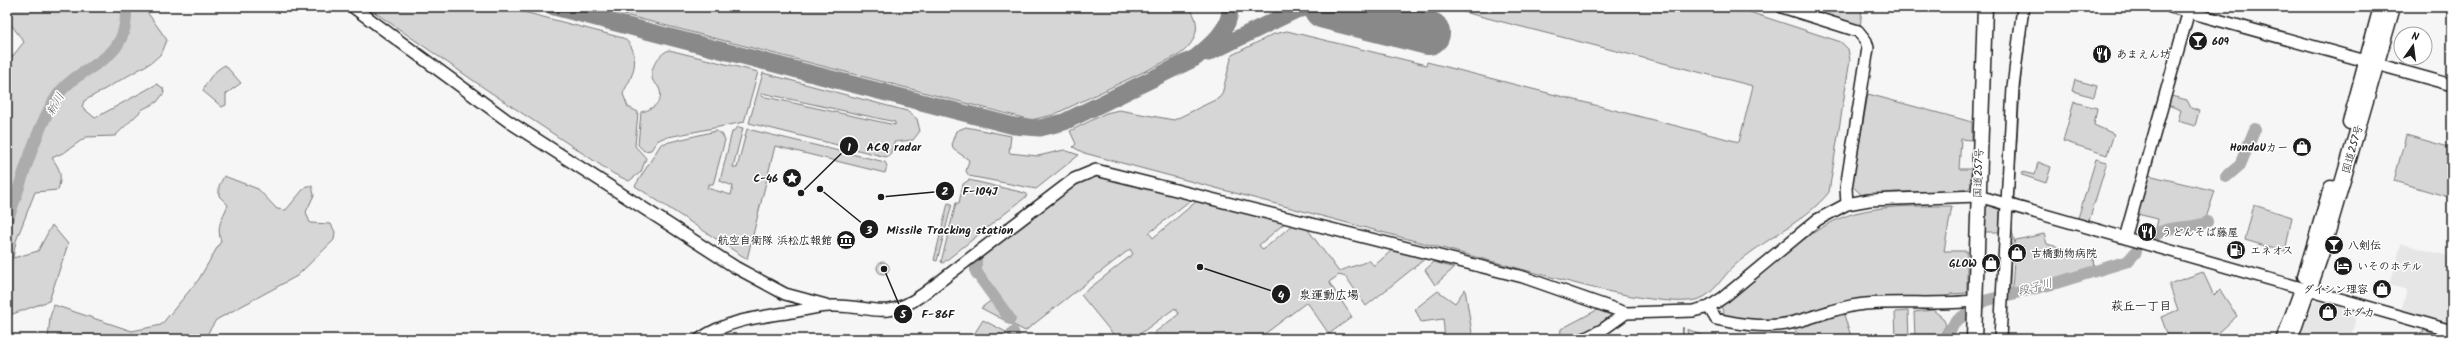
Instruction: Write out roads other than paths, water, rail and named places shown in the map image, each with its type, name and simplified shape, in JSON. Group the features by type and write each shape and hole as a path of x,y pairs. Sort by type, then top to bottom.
{"highway":[{"name":"国道257号","path":"1974,339 1985,7"},
{"name":"国道257号","path":"2305,289 2324,249 2371,63 2381,7"},
{"name":"国道257号","path":"2371,63 2393,7"}],"street":[{"path":"353,7 508,121 754,279 785,294 832,306 880,312 896,309 910,303 1074,179 1080,175 1096,170 1523,277 1626,313 1673,313 1709,307 1724,297 1817,220 1848,204 1869,200 1978,196 2452,331"},
{"path":"1782,7 1858,31 1866,41 1868,48 1846,188 1848,204"},
{"path":"2000,339 2013,87 2023,7"},
{"path":"2171,7 2189,9 2371,63 2452,85"},
{"path":"2125,238 2189,9"},
{"path":"2282,339 2305,289"},
{"path":"2292,339 2305,289"},
{"path":"1709,307 1716,319 1762,326 1786,324 1845,307 1865,304 1938,304 1974,306"},
{"path":"700,339 712,330 735,322 832,306"},
{"path":"1584,339 1602,330 1626,313"}],"waterway":[{"name":"新川","path":"7,221 35,140 49,110 57,96 67,85 112,52 120,41 125,26 126,7"},
{"path":"2013,199 2020,81 2026,30"},
{"name":"段子川","path":"2226,177 2240,165 2255,129"},
{"path":"2009,295 2012,217"},
{"name":"段子川","path":"2154,236 2160,232 2173,228 2194,226 2207,222"},
{"name":"段子川","path":"1945,339 1955,322 1984,301 2056,283 2128,261 2136,252"},
{"path":"976,257 976,272 1010,319"},
{"path":"1682,339 1683,328"},
{"path":"1013,332 1015,339"}],"place":[{"name":"609","path":"2198,41"},
{"name":"あまえん坊","path":"2102,54"},
{"name":"HondaUカー","path":"2302,147"},
{"name":"C-46","path":"792,178"},
{"name":"Missile Tracking station","path":"820,189"},
{"name":"ACQ radar","path":"801,193"},
{"name":"F-104J","path":"881,197"},
{"name":"うどんそば藤屋","path":"2147,232"},
{"name":"航空自衛隊 浜松広報館","path":"846,240"},
{"name":"八剣伝","path":"2334,245"},
{"name":"エネオス","path":"2236,250"},
{"name":"古橋動物病院","path":"2017,253"},
{"name":"GLOW","path":"1991,263"},
{"name":"いそのホテル","path":"2343,266"},
{"name":"泉運動広場","path":"1200,267"},
{"name":"F-86F","path":"884,269"},
{"name":"ダイシン理容","path":"2382,289"},
{"name":"ホダカ","path":"2328,312"}],"district":[{"name":"萩丘一丁目","path":"2141,306"}]}
